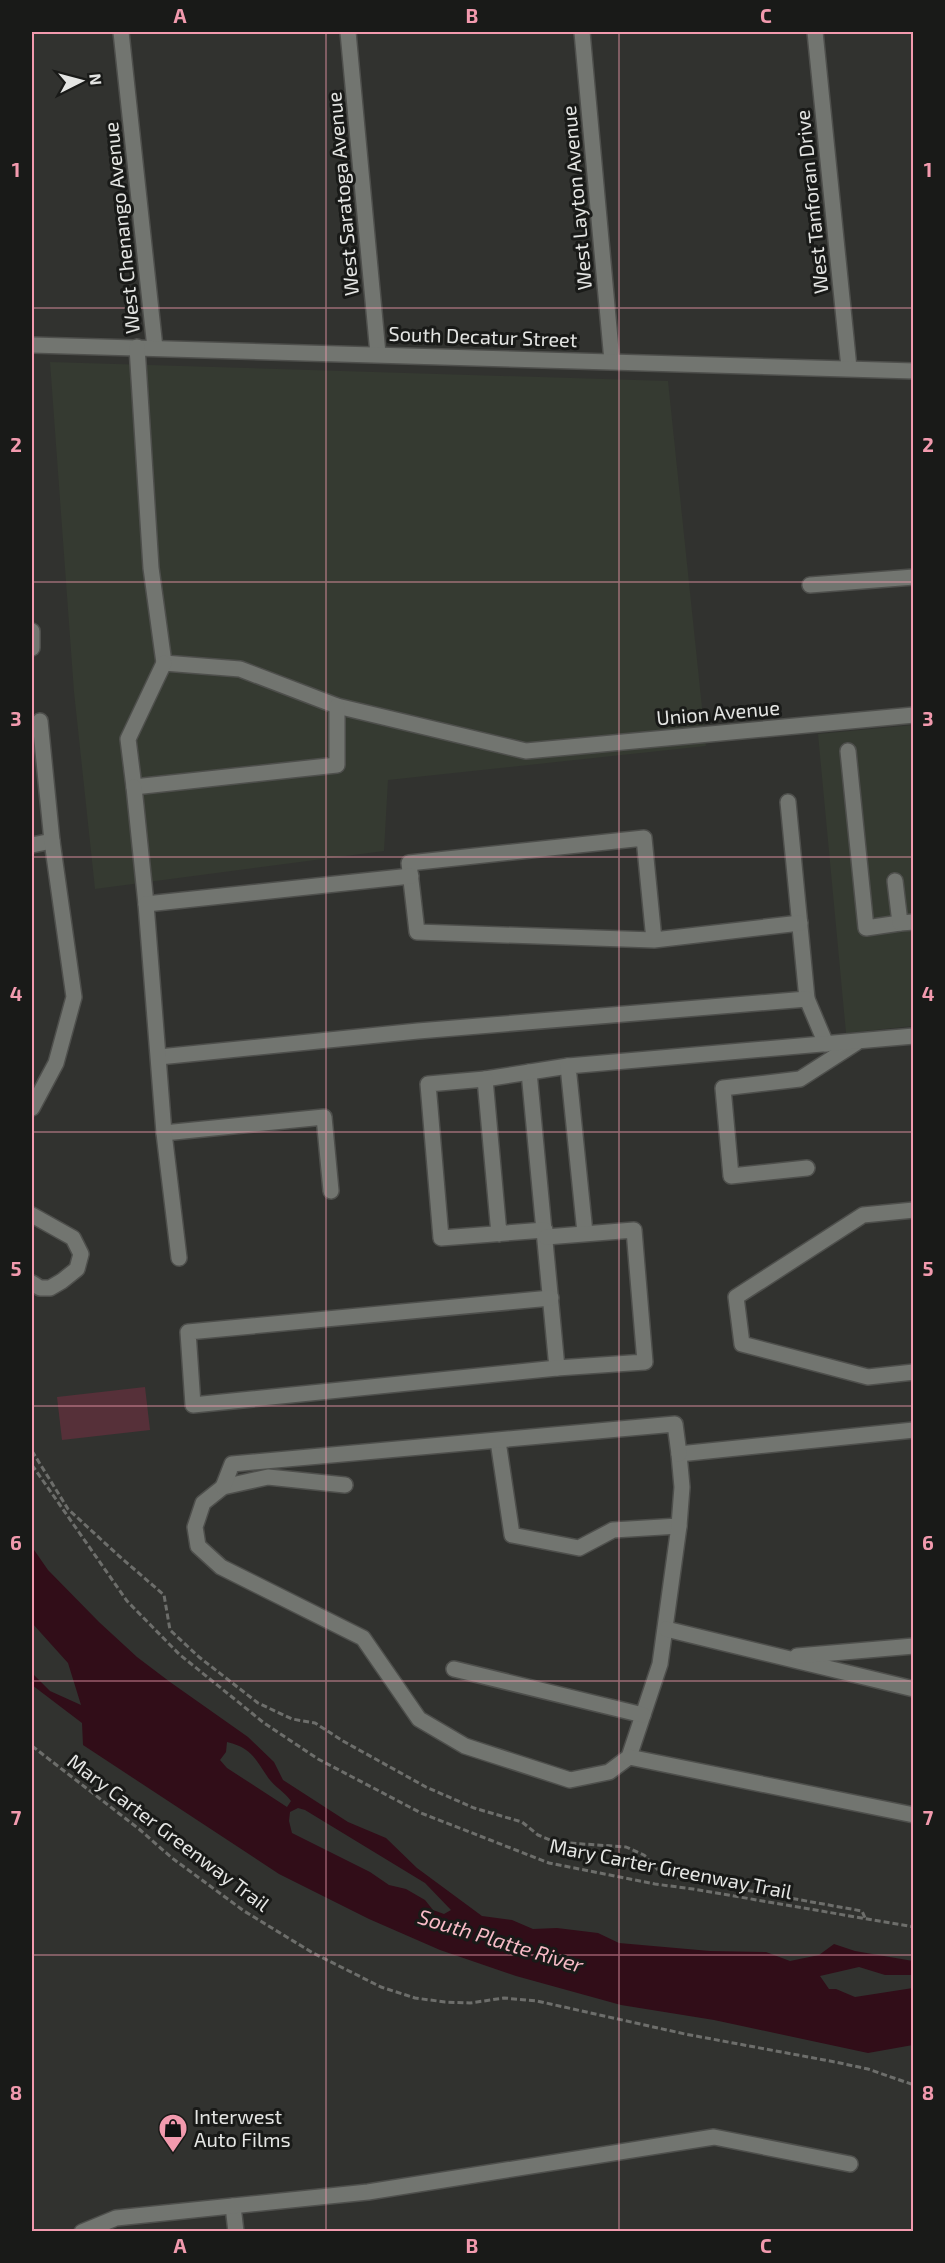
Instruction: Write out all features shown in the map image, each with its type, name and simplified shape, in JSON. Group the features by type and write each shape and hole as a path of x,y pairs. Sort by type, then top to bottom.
{"street":[{"name":"West Chenango Avenue","path":"121,32 155,348"},
{"name":"West Saratoga Avenue","path":"348,32 378,354"},
{"name":"West Layton Avenue","path":"582,32 612,361"},
{"name":"West Tanforan Drive","path":"815,32 849,368"},
{"name":"South Decatur Street","path":"32,345 914,371"},
{"path":"136,347 150,568 164,663 128,739 146,904 164,1133 179,1258"},
{"path":"810,585 914,576"},
{"path":"32,631 32,648"},
{"name":"Union Avenue","path":"164,663 240,669 337,706 526,751 914,715"},
{"path":"134,787 337,765 337,706"},
{"path":"32,1108 56,1063 74,997 52,841 40,721"},
{"path":"848,751 866,928 907,922 895,881"},
{"path":"788,802 807,999 826,1044"},
{"path":"654,940 644,838 410,863 417,932 654,940 800,923"},
{"path":"32,845 52,841"},
{"path":"146,904 411,876"},
{"path":"159,1057 452,1028 807,999"},
{"path":"551,1298 188,1332 193,1405 557,1368 645,1362 634,1230 441,1238 428,1084 485,1079 568,1066 914,1036"},
{"path":"807,1168 731,1176 723,1088 800,1078 858,1041"},
{"path":"568,1066 585,1233"},
{"path":"529,1072 557,1368"},
{"path":"485,1079 499,1234"},
{"path":"164,1133 324,1117 331,1191"},
{"path":"914,1210 862,1215 736,1297 742,1344 867,1377 914,1372"},
{"path":"32,1215 73,1238 81,1254 77,1269 62,1281 50,1288 40,1288 32,1283"},
{"path":"223,1487 232,1464 675,1424 682,1486 666,1629 660,1664 628,1756 609,1772 570,1780 465,1746 419,1719 363,1638 221,1567 198,1546 195,1527 203,1503 223,1487 268,1477 345,1485"},
{"path":"679,1454 914,1430"},
{"path":"498,1441 512,1535 579,1548 613,1530 679,1526"},
{"path":"666,1629 914,1689"},
{"path":"782,1657 914,1646"},
{"path":"454,1669 643,1715"},
{"path":"628,1756 914,1815"},
{"path":"82,2232 116,2218 368,2192 714,2137 850,2164"},
{"path":"233,2206 236,2232"}],"path":[{"path":"32,1452 68,1509 164,1595 170,1630 199,1657 258,1703 292,1719 315,1723 426,1787 474,1808 522,1822 538,1834 555,1842 626,1847 644,1855 660,1872 673,1877 862,1911 866,1920"},
{"name":"Mary Carter Greenway Trail","path":"32,1465 128,1601 179,1654 264,1723 318,1759 421,1813 549,1863 655,1884 914,1927"},
{"name":"Mary Carter Greenway Trail","path":"32,1746 139,1829 172,1858 244,1911 313,1953 381,1987 414,1998 445,2002 470,2003 504,1998 537,2001 685,2034 868,2069 914,2085"}],"shaded area":[{"path":"50,362 668,381 706,746 388,780 384,851 95,889 74,692"},
{"path":"913,725 913,1026 846,1033 818,734"},
{"path":"145,1387 150,1430 62,1440 57,1397"}],"water":[{"name":"South Platte River","path":"32,1547 48,1570 99,1622 137,1657 248,1737 274,1762 283,1780 348,1822 386,1838 417,1868 482,1916 512,1920 533,1929 557,1928 598,1933 619,1943 710,1951 766,1952 790,1961 819,1955 834,1944 855,1951 913,1961 913,1975 885,1975 859,1967 820,1976 829,1989 836,1989 855,1997 913,1988 913,2045 868,2053 714,2020 621,2005 516,1976 440,1950 369,1919 279,1874 83,1745 82,1723 32,1685 32,1673 50,1691 81,1705 68,1663 32,1623","holes":["227,1742 242,1747 251,1754 269,1780 291,1801 287,1807 227,1768 220,1760 226,1752","298,1808 305,1810 425,1883 451,1910 444,1914 433,1910 425,1900 406,1889 389,1885 370,1872 292,1833 289,1821 290,1812"]}],"place":[{"name":"Interwest Auto Films","path":"173,2154"}]}
